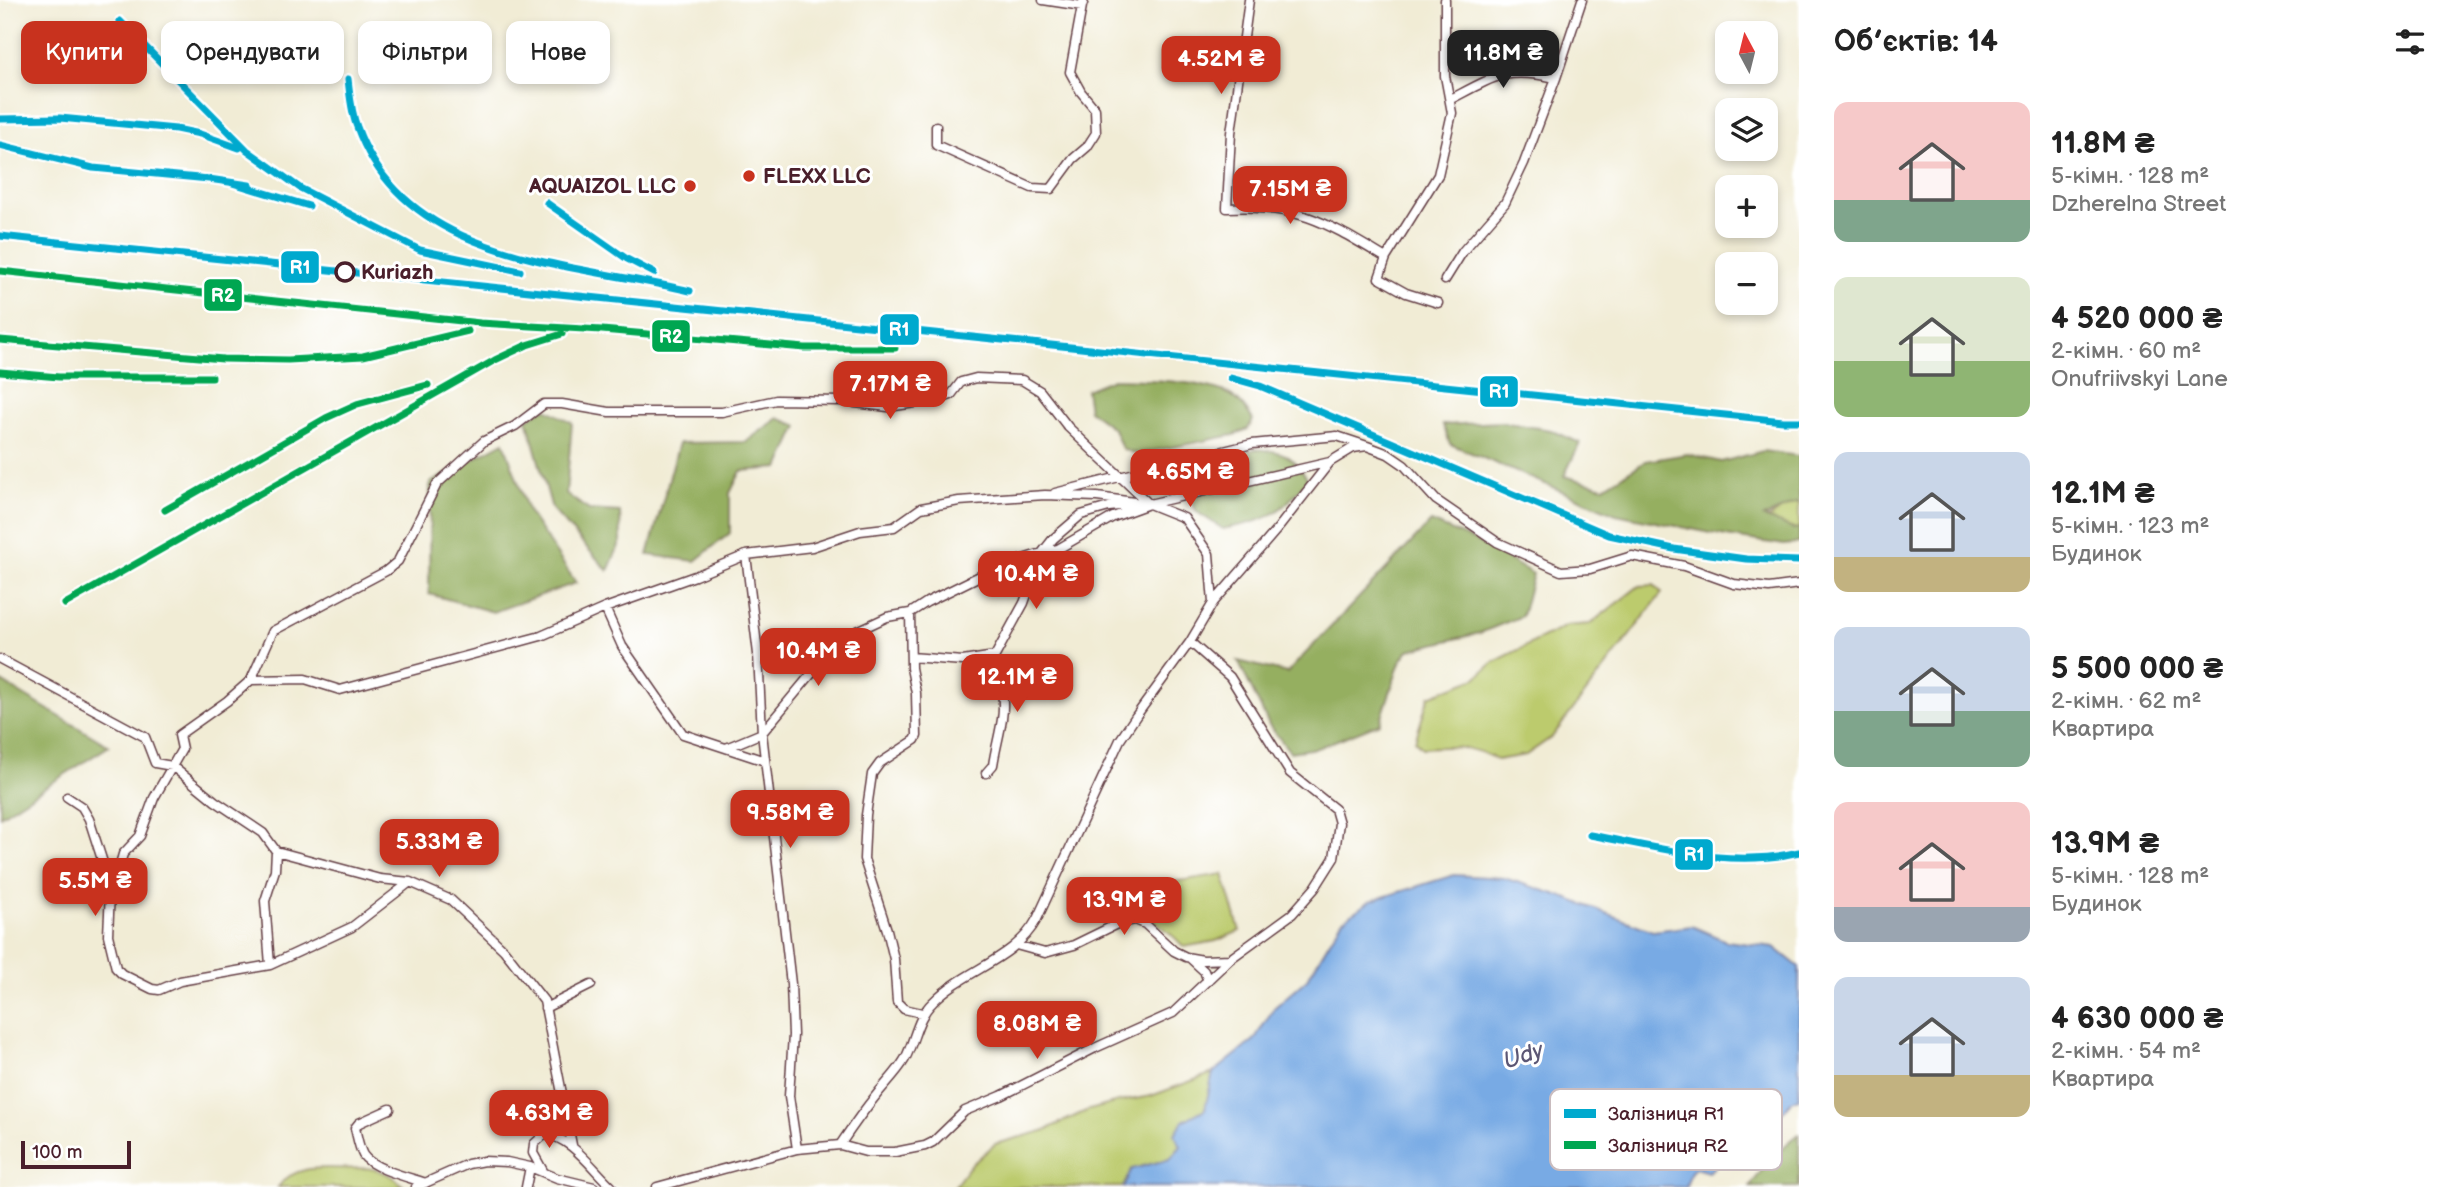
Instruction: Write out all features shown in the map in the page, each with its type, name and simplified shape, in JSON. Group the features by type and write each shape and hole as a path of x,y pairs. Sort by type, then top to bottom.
{"street":[{"path":"936,125 936,145 1032,188 1051,189 1073,159 1087,147 1096,133 1094,109 1070,72 1083,3 1043,0"},
{"path":"1249,0 1231,133 1227,208 1279,208 1299,213 1341,231 1386,258"},
{"path":"1438,303 1406,293 1379,278 1386,258 1438,175 1452,113 1445,76 1445,0"},
{"path":"1445,281 1463,251 1506,202 1524,163 1556,78 1582,0"},
{"path":"1451,99 1495,77 1512,73 1529,72 1556,78"},
{"path":"110,899 123,854 140,836 154,798 182,749 179,735 227,701 251,680 273,631 386,571 398,561 437,484 484,442 515,426 544,404 562,404 609,412 722,412 776,400 841,401 883,395 937,400 951,395 961,382 976,378 1022,380 1040,391 1069,427 1149,504"},
{"path":"1045,495 1252,444 1337,436 1388,454 1404,464 1436,500 1497,542 1561,571 1590,569 1632,556 1684,566 1734,584 1769,588 1799,584"},
{"path":"726,748 762,733 832,649 853,633 887,617 910,613 998,567 1058,549 1113,517 1149,504 1330,462 1353,448 1367,446"},
{"path":"839,1145 861,1113 904,1061 922,1013 952,984 997,959 1028,933 1037,919 1120,740 1190,642 1213,603 1279,527 1330,462"},
{"path":"251,680 306,678 340,690 541,636 605,608 746,555 812,547 860,531 894,527 921,508 959,501 1045,495 1097,497 1149,504 1184,518 1209,554 1213,603"},
{"path":"911,657 963,661 995,656 1000,652 1024,603 1042,554 1053,539 1081,515 1109,507 1149,504"},
{"path":"746,555 758,654 762,733 791,984 793,1035 789,1096 797,1149"},
{"path":"605,608 622,646 683,734 765,761"},
{"path":"910,613 911,668 916,693 917,736 880,763 872,774 866,815 864,859 894,959 897,1002 904,1009 922,1013"},
{"path":"657,1187 797,1149 839,1145 866,1152 895,1152 925,1146 933,1142 965,1111 1173,1013 1230,959 1292,914 1315,888 1334,858 1339,823 1335,809 1290,773 1230,677 1190,642"},
{"path":"0,659 145,737 155,763 172,766 215,801 262,833 276,851 380,879 410,882 451,900 504,950 544,1001 572,1145"},
{"path":"980,660 993,674 1005,698 993,765 986,773"},
{"path":"67,797 82,807 89,819 106,872 110,899 108,935 116,968 122,974 152,989 159,990 180,981 270,965 352,927 410,882"},
{"path":"270,965 265,901 275,870 276,851"},
{"path":"1016,945 1045,953 1074,945 1119,923 1135,920 1145,924 1174,951 1191,959 1204,971 1208,981"},
{"path":"1191,959 1230,959"},
{"path":"545,1008 591,985"},
{"path":"390,1109 359,1123 355,1128 364,1157 398,1174 426,1183"},
{"path":"543,1171 534,1153 536,1140 548,1135 572,1145 612,1187"},
{"path":"416,1187 468,1164 484,1161 530,1167 556,1178 594,1187"},
{"path":"526,1187 530,1167"}],"green space":[{"path":"1113,379 1169,381 1210,387 1237,399 1253,420 1248,429 1234,435 1137,454 1122,449 1114,429 1089,410 1086,390"},
{"path":"545,408 572,423 566,494 589,510 620,512 621,541 608,571 552,509 527,419"},
{"path":"778,418 798,426 779,468 741,471 730,493 730,533 695,561 648,555 679,443 746,442"},
{"path":"1501,422 1551,430 1580,443 1564,476 1604,487 1646,461 1687,454 1721,462 1763,451 1799,456 1799,502 1764,517 1793,529 1799,528 1799,543 1784,545 1726,536 1616,514 1450,444 1443,425"},
{"path":"504,442 528,511 576,583 493,612 429,594 430,483"},
{"path":"1255,449 1286,455 1308,479 1280,509 1252,523 1223,529 1197,512 1184,488 1165,482 1163,472"},
{"path":"1799,469 1799,537 1755,525 1781,510"},
{"path":"1431,522 1478,542 1533,574 1522,616 1480,633 1409,650 1400,662 1380,723 1317,748 1290,752 1269,725 1238,661 1287,673"},
{"path":"1654,585 1662,593 1552,737 1526,755 1497,760 1469,749 1422,748 1415,741 1429,696 1476,678 1494,662 1566,626 1590,624 1639,586"},
{"path":"0,681 109,746 0,816"},
{"path":"1223,874 1240,931 1216,941 1184,947 1151,920 1125,914 1128,889"},
{"path":"1213,1073 1205,1109 1183,1121 1181,1146 1170,1159 1132,1169 1123,1187 954,1187 970,1166 995,1144 1043,1131 1086,1111 1151,1096"},
{"path":"1799,1134 1799,1187 1750,1187 1763,1170 1782,1170 1782,1149"},
{"path":"365,1168 387,1174 404,1187 278,1187 286,1178 307,1169"}],"water":[{"name":"Udy","path":"1454,875 1504,878 1653,931 1692,926 1726,941 1774,947 1799,967 1799,1098 1792,1101 1782,1112 1782,1089 1550,1089 1550,1170 1693,1170 1686,1187 1123,1187 1132,1169 1170,1159 1181,1146 1175,1134 1183,1121 1205,1109 1213,1073 1254,1040 1274,1008 1307,979 1342,921 1370,901"}],"rail line":[{"name":"R1","path":"147,48 247,150 300,188 420,250 520,271"},
{"name":"R1","path":"348,79 357,127 380,172 413,206 453,231 497,249 545,262 690,291"},
{"name":"R1","path":"0,119 60,118 176,129 200,134 239,148"},
{"name":"R1","path":"0,145 93,168 249,185"},
{"name":"R1","path":"229,182 309,206"},
{"name":"R1","path":"547,203 627,259 654,273"},
{"name":"R1","path":"0,236 1799,421"},
{"name":"R2","path":"0,271 480,323 602,330 805,348 895,348"},
{"name":"R2","path":"0,340 223,359 288,360 363,356 468,331"},
{"name":"R2","path":"65,604 495,360 527,345 562,334"},
{"name":"R2","path":"0,372 59,377 212,377"},
{"name":"R1","path":"1231,378 1260,386 1609,535 1674,549 1746,559 1799,561"},
{"name":"R2","path":"165,510 326,418 357,404 428,385"},
{"name":"R1","path":"1590,835 1721,857 1773,857 1799,852"}],"place":[{"name":"FLEXX LLC","path":"749,176"},
{"name":"AQUAIZOL LLC","path":"690,186"},
{"name":"Kuriazh","path":"345,272"}]}
